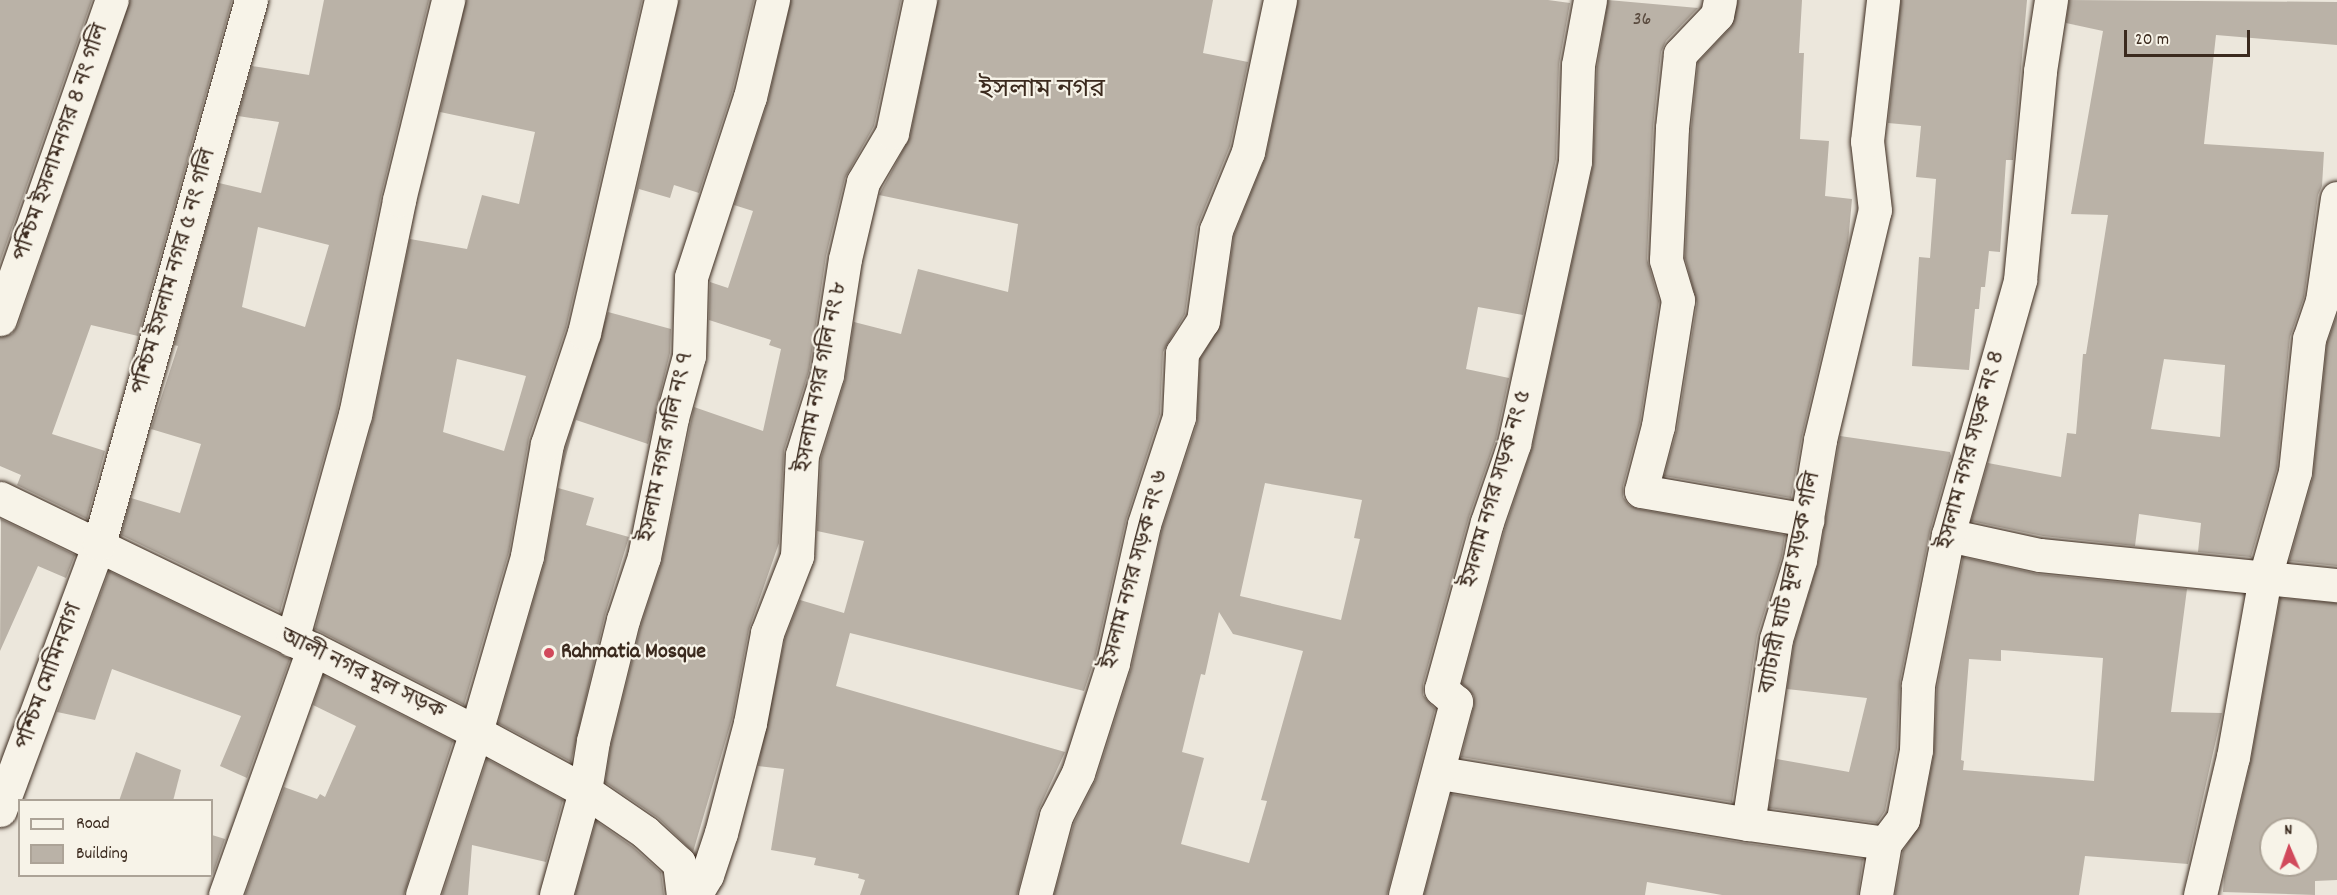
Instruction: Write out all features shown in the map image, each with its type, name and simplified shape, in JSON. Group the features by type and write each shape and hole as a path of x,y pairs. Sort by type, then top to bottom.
{"street":[{"name":"পশ্চিম ইসলামনগর ৪ নং গলি","path":"0,320 112,0"},
{"name":"পশ্চিম ইসলাম নগর ৫ নং গলি","path":"99,544 251,0"},
{"path":"225,895 302,644 355,415 399,200 448,0"},
{"path":"422,895 476,732 527,556 547,444 584,333 661,0"},
{"name":"ইসলাম নগর গলি নং ৭","path":"585,791 593,741 623,620 644,557 672,418 689,356 691,277 750,97 773,0"},
{"name":"ইসলাম নগর গলি নং ৮","path":"695,895 707,875 721,833 750,723 767,633 796,556 802,455 827,375 845,259 863,182 892,134 920,0"},
{"name":"ইসলাম নগর সড়ক নং ৬","path":"1035,895 1056,816 1078,773 1113,663 1144,524 1179,417 1182,353 1203,321 1216,230 1248,152 1280,0"},
{"name":"ইসলাম নগর সড়ক নং ৫","path":"1405,895 1440,772 1456,702 1441,689 1487,522 1514,444 1575,161 1578,65 1590,0"},
{"path":"1720,0 1716,15 1680,54 1672,128 1666,260 1678,300 1658,426 1641,490 1807,520"},
{"name":"ব্যাটারী ঘাট মূল সড়ক গলি","path":"1748,824 1776,639 1800,560 1820,440 1875,210 1867,141 1883,0"},
{"name":"ইসলাম নগর সড়ক নং ৪","path":"1876,895 1885,843 1903,819 1916,750 1918,685 1948,535 2020,280 2040,71 2051,0"},
{"path":"2200,895 2234,757 2265,577 2295,472 2309,339 2322,301 2337,198"},
{"name":"আলী নগর মূল সড়ক","path":"0,498 302,644 476,732 585,791 645,832 679,863 683,895"},
{"path":"1948,535 2040,555 2337,585"},
{"name":"পশ্চিম মোমিনবাগ","path":"0,810 99,544"},
{"path":"1440,772 1748,824 1885,843"},
{"path":"556,895 585,791"}],"building":[{"path":"0,0 92,0 0,262"},
{"path":"130,0 232,0 138,336 91,325 52,434 105,451 87,519 17,485 21,475 0,466 0,337 12,334 18,325"},
{"path":"324,0 429,0 381,196 337,411 280,612 121,535 131,498 180,513 201,444 151,429 178,346 174,345 219,183 261,193 279,122 238,116 252,66 309,75","holes":["258,227 329,245 305,327 242,307"]},
{"path":"466,0 642,0 566,328 529,438 509,552 464,705 315,629 373,420 410,239 467,249 482,195 519,204 535,132 440,112","holes":["457,359 526,376 504,451 443,432"]},
{"path":"679,0 754,0 732,92 699,193 674,185 670,198 639,189 627,233"},
{"path":"791,0 901,0 874,126 845,178 826,256 809,371 784,450 779,543 749,629 732,719 693,852 658,818 605,782 611,745 641,625 662,561 694,407 763,431 781,349 769,345 771,340 709,320 710,282 728,288 753,211 734,205 768,101"},
{"path":"938,0 1213,0 1203,53 1248,62 1230,146 1197,227 1185,314 1163,352 1160,414 1126,520 1095,658 1084,691 850,633 836,686 1065,752 1038,811 1017,895 860,895 865,880 858,878 859,874 814,865 816,858 771,850 784,769 758,766 785,638 800,600 844,613 864,541 817,531 821,458 845,380 854,322 901,334 918,269 1008,292 1018,224 879,195 910,137"},
{"path":"1298,0 1548,0 1570,3 1559,64 1556,159 1523,315 1478,307 1466,369 1509,378 1496,439 1469,517 1423,684 1423,695 1435,709 1387,895 1054,895 1074,823 1096,779 1131,669 1162,529 1197,423 1200,359 1221,324 1234,235 1266,156","holes":["1265,483 1362,500 1354,538 1360,539 1341,620 1240,596","1219,612 1233,634 1303,651 1261,800 1267,801 1249,863 1181,844 1204,758 1182,752 1201,674 1205,675"]},
{"path":"1608,0 1698,8 1666,41 1661,52 1653,127 1647,259 1659,301 1640,422 1623,486 1623,497 1629,505 1638,509 1785,535 1782,556 1757,636 1732,802 1461,757 1474,706 1474,696 1462,683 1505,528 1532,448 1593,165 1597,67"},
{"path":"1738,0 1802,0 1799,53 1804,53 1800,139 1829,141 1825,196 1852,199 1848,243 1802,436 1791,498 1664,476 1677,429 1697,303 1685,258 1691,129 1698,62 1731,27"},
{"path":"1901,0 2027,0 2013,160 2006,160 2000,252 1989,251 1985,287 1981,287 1979,309 1975,309 1969,370 1912,366 1919,257 1930,258 1936,179 1916,177 1921,126 1888,123"},
{"path":"2069,0 2337,2 2337,45 2216,35 2204,144 2324,152 2322,186 2318,195 2304,297 2290,337 2277,468 2251,557 2198,552 2201,523 2139,514 2135,546 2043,536 1971,521 1988,463 2061,477 2067,433 2076,434 2083,354 2086,354 2108,215 2071,214 2103,31 2066,23","holes":["2164,359 2225,365 2220,437 2151,429"]},
{"path":"608,312 671,329 670,353 648,444 576,420 559,481 565,449"},
{"path":"2337,315 2337,566 2289,561 2313,477 2327,343"},
{"path":"1840,436 1950,452 1951,456 1930,531 1900,681 1897,748 1885,811 1877,823 1769,808 1777,759 1849,772 1867,698 1787,689 1794,643 1818,563"},
{"path":"558,488 594,498 586,525 629,537 605,615 571,762 498,723 545,561"},
{"path":"1,519 75,555 66,578 38,566 0,651"},
{"path":"1963,557 2038,574 2187,589 2171,712 2222,713 2188,864 2085,856 2079,895 1895,895 1903,851 1921,822 1934,753 1937,687","holes":["2001,650 2103,658 2094,781 1963,770 1964,761 1961,760 1969,659 2001,661"]},
{"path":"109,571 290,659 247,778 220,766 241,716 112,669 95,720 57,712"},
{"path":"2280,598 2337,603 2337,880 2315,881 2315,895 2223,892 2224,877 2251,760"},
{"path":"323,675 453,741 404,895 245,895 284,787 317,799 320,794 325,797 356,726 313,705"},
{"path":"136,752 181,770 174,799 120,799"},
{"path":"487,759 563,800 546,862 472,845 468,895 442,895"},
{"path":"1451,794 1745,843 1863,859 1858,895 1722,895 1647,882 1645,895 1424,895"},
{"path":"596,821 633,847 661,872 664,895 575,895"},
{"path":"213,835 225,839 213,874"}],"place":[{"name":"Rahmatia Mosque","path":"549,653"}],"district":[{"name":"ইসলাম নগর","path":"1042,91"}]}
